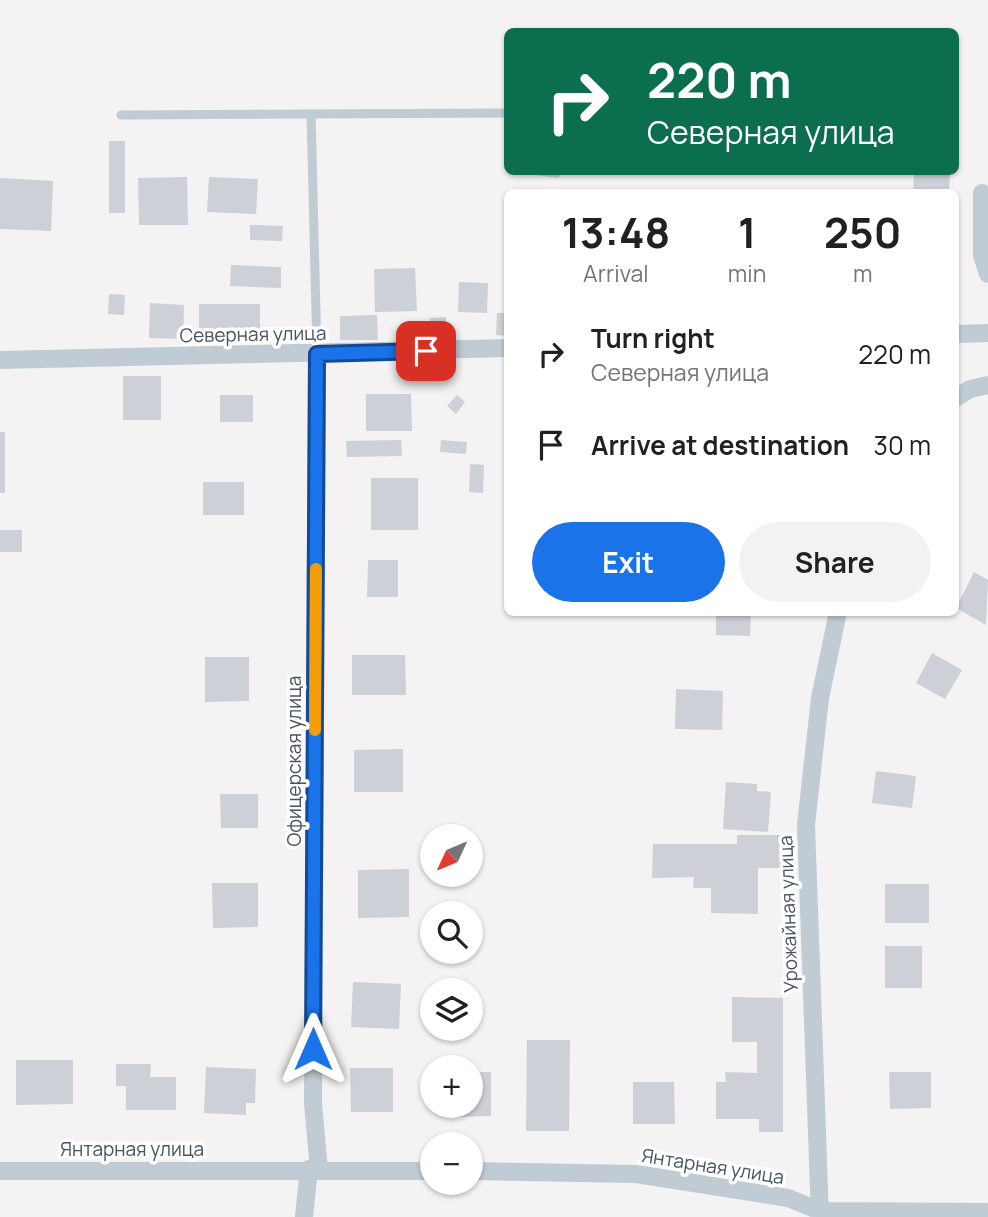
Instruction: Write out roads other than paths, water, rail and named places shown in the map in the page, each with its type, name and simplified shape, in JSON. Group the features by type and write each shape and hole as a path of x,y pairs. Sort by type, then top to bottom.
{"street":[{"path":"982,193 982,255 988,274"},
{"path":"959,334 988,333"},
{"name":"Северная улица","path":"0,360 504,348"},
{"name":"Офицерская улица","path":"304,1217 314,1169 317,354"},
{"path":"959,396 971,389 988,385"},
{"name":"Урожайная улица","path":"820,1214 806,825 820,698 837,616"},
{"name":"Янтарная улица","path":"0,1171 420,1171"},
{"name":"Янтарная улица","path":"483,1171 635,1174 788,1198 820,1214 988,1212"}],"lane":[{"path":"121,115 504,113"},
{"path":"311,114 317,354"}]}
